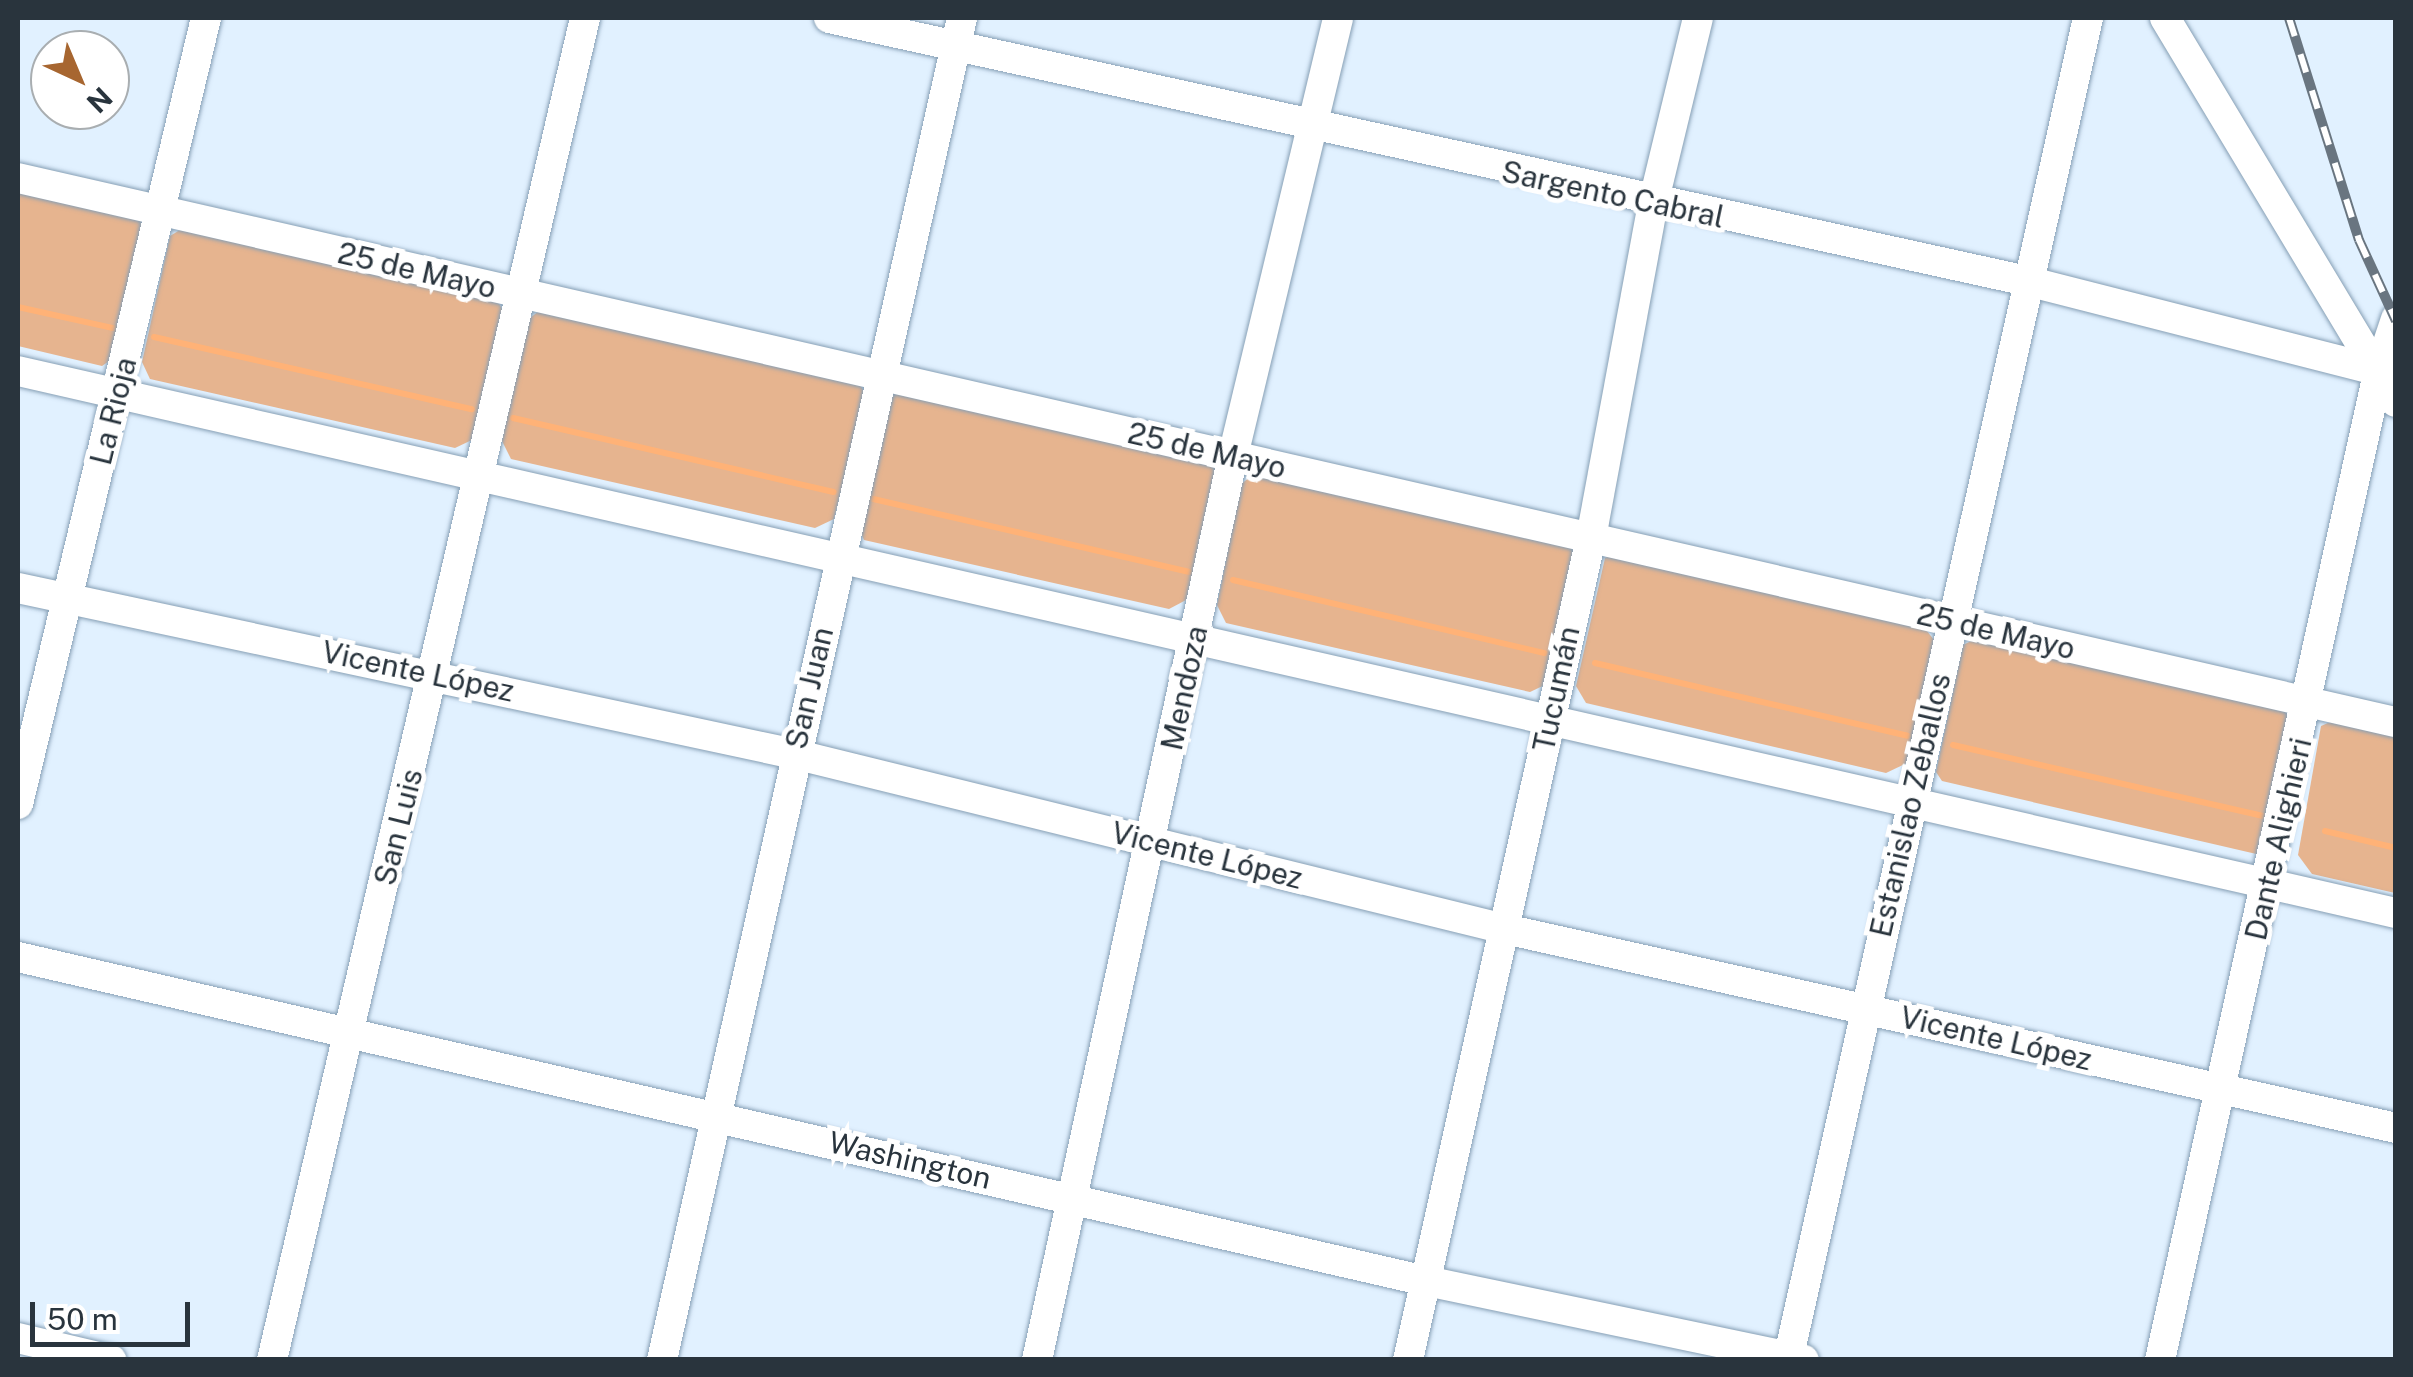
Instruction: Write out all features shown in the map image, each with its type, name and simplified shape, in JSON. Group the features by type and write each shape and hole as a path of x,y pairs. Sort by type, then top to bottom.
{"street":[{"name":"La Rioja","path":"18,804 206,18"},
{"name":"San Luis","path":"272,1360 346,1031 436,674 518,293 585,18"},
{"name":"Sargento Cabral","path":"828,18 1653,204 2026,281 2387,374"},
{"name":"San Juan","path":"662,1360 794,754 962,18"},
{"name":"Mendoza","path":"1037,1360 1233,456 1338,18"},
{"name":"Tucumán","path":"1408,1360 1591,538 1653,204 1698,18"},
{"name":"Estanislao Zeballos","path":"1794,1358 1862,1007 1912,803 2088,18"},
{"path":"2166,18 2387,374 2396,402"},
{"name":"25 de Mayo","path":"18,178 2396,722"},
{"name":"Dante Alighieri","path":"2160,1360 2308,702 2387,374 2396,319"},
{"path":"18,371 2396,914"},
{"name":"Vicente López","path":"18,588 436,674 794,754 1505,929 2396,1128"},
{"name":"Washington","path":"18,956 1426,1280 1794,1358"},
{"path":"18,1338 112,1360"}],"shaded area":[{"path":"18,184 139,216 146,233 115,357 102,366 18,346"},
{"path":"188,225 497,300 506,316 474,439 455,448 150,379 142,362 170,236"},
{"path":"543,308 857,379 866,395 834,519 815,528 511,459 502,441 526,321"},
{"path":"897,388 1211,460 1220,475 1188,599 1169,609 864,540 856,522 880,401"},
{"path":"1258,471 1572,543 1581,559 1549,683 1530,692 1226,623 1217,605 1241,484"},
{"path":"1619,552 1920,622 1934,640 1907,763 1886,773 1586,703 1576,686 1605,558"},
{"path":"1981,636 2281,707 2293,716 2265,856 1942,781 1936,772 1963,645"},
{"path":"2337,719 2395,732 2395,893 2312,874 2298,855 2321,726"}],"waterway":[{"path":"18,307 117,329"},
{"path":"154,337 472,409"},
{"path":"513,418 834,492"},
{"path":"869,498 1190,572"},
{"path":"1233,580 1545,653"},
{"path":"1595,663 1908,736"},
{"path":"1953,745 2271,818"},
{"path":"2325,831 2396,848"}],"railway":[{"path":"2289,18 2359,240 2396,321"}]}
